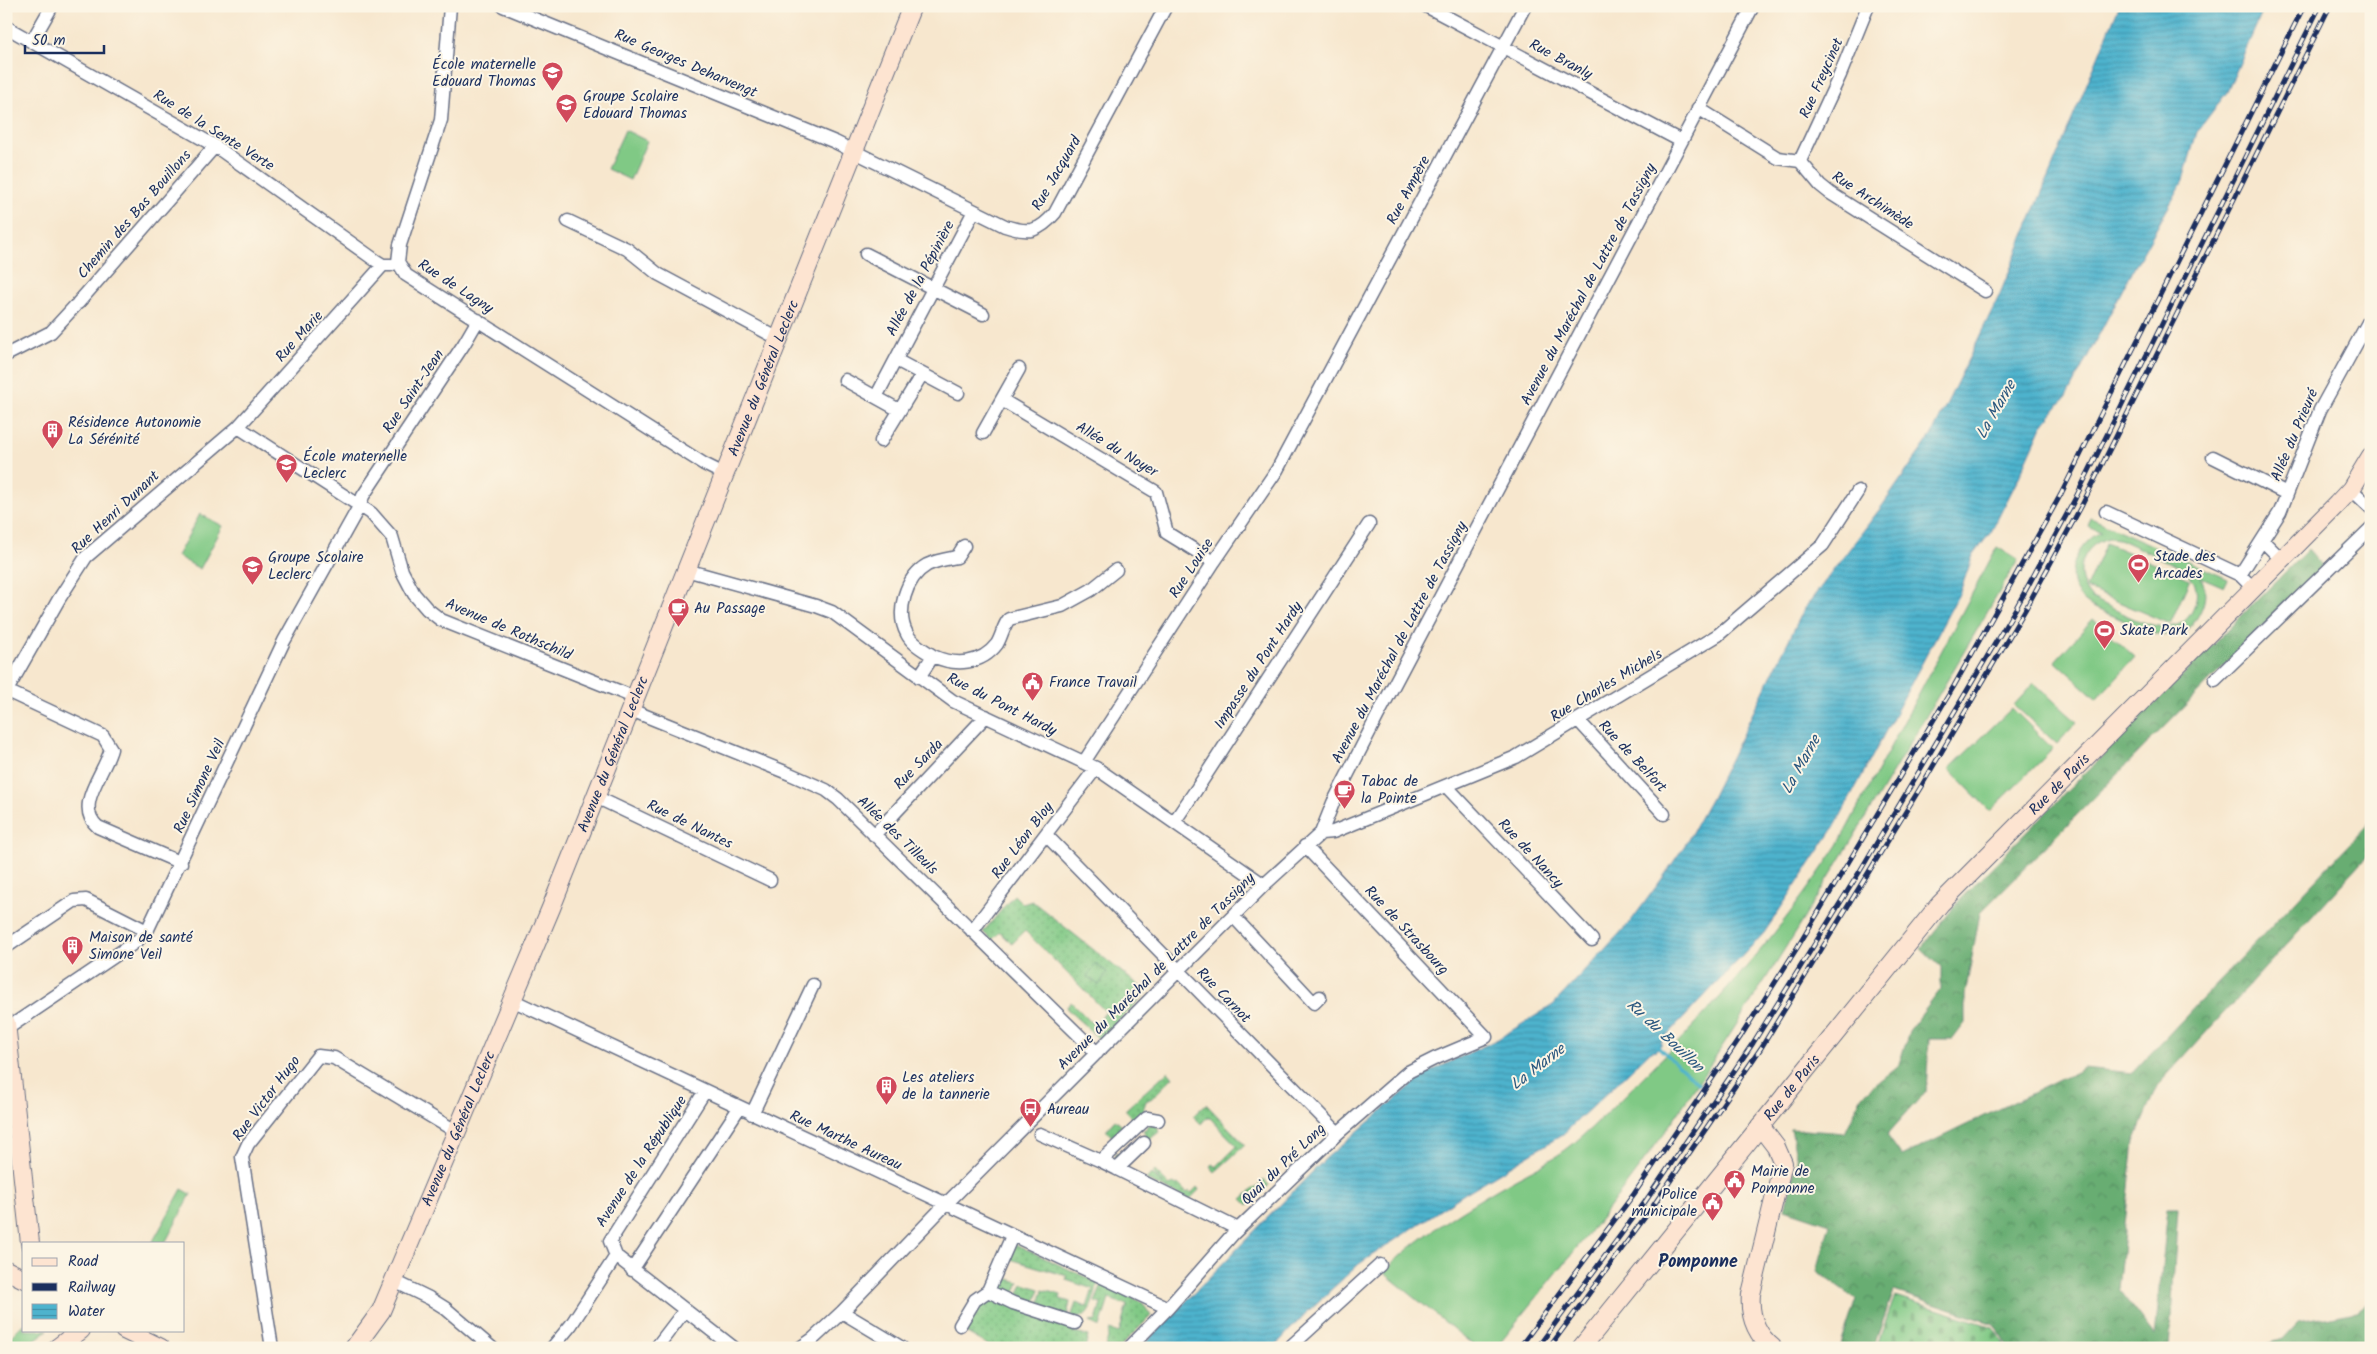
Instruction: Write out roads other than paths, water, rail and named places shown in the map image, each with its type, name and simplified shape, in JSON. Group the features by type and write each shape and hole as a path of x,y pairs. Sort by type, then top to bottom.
{"main road":[{"name":"Avenue du Général Leclerc","path":"354,1348 381,1311 512,1000 596,797 912,6"},
{"name":"Avenue du Général Leclerc","path":"855,152 923,6"},
{"name":"Rue de Paris","path":"1580,1348 1940,904 2351,489 2371,456"},
{"path":"7,1026 30,1242"},
{"path":"1760,1126 1776,1146 1783,1163 1751,1294 1750,1309 1759,1334 1773,1348"},
{"path":"6,1270 22,1278"},
{"path":"57,1348 77,1332"},
{"path":"128,1332 160,1348"}],"street":[{"path":"32,41 52,6"},
{"name":"Rue de Lagny","path":"450,6 441,120 400,245 398,262 406,275 704,464 724,474"},
{"name":"Rue Georges Deharvengt","path":"503,6 855,152"},
{"name":"Rue Jacquard","path":"855,152 974,211 1020,231 1033,230 1046,224 1056,213 1166,6"},
{"name":"Rue Branly","path":"1426,6 1680,141"},
{"name":"Rue Ampère","path":"1321,389 1525,6"},
{"name":"Avenue du Maréchal de Lattre de Tassigny","path":"800,1348 813,1340 842,1312 945,1205 1264,884 1321,833 1333,803 1377,718 1680,141 1753,6"},
{"name":"Rue Freycinet","path":"1800,161 1844,67 1868,6"},
{"name":"Rue de la Sente Verte","path":"6,27 215,146 383,265"},
{"path":"1698,108 1778,158 1800,161"},
{"name":"Chemin des Bas Bouillons","path":"7,355 51,332 215,146"},
{"name":"Rue Archimède","path":"1800,161 1815,180 1830,194 1985,291"},
{"name":"Allée de la Pépinière","path":"876,397 974,211"},
{"path":"568,222 627,249 658,274 779,339"},
{"path":"866,254 983,314"},
{"path":"383,265 398,262"},
{"name":"Rue Marie","path":"238,427 383,265"},
{"name":"Allée du Prieuré","path":"2240,575 2253,551 2263,541 2280,512 2320,410 2371,317"},
{"name":"Rue Saint-Jean","path":"360,505 363,496 459,352 478,320"},
{"name":"Allée de la Pépinière","path":"896,360 958,392"},
{"path":"983,432 1019,370"},
{"path":"881,441 922,374"},
{"path":"845,380 900,410"},
{"name":"Rue Louise","path":"1090,765 1214,562 1277,470 1321,389"},
{"name":"Allée du Noyer","path":"1002,400 1156,492 1167,534 1214,562"},
{"name":"Avenue de Rothschild","path":"238,427 360,505 371,514 392,537 402,571 414,594 441,620 633,704"},
{"name":"Rue Henri Dunant","path":"7,692 67,586 86,557 178,476 238,427"},
{"path":"2213,457 2287,494"},
{"path":"2351,489 2370,505"},
{"name":"Rue Charles Michels","path":"1321,833 1333,832 1516,758 1718,635 1824,545 1858,491"},
{"name":"Rue Simone Veil","path":"7,1026 137,941 148,931 284,641 360,505"},
{"path":"2106,512 2240,575 2253,588"},
{"name":"Impasse du Pont Hardy","path":"1174,822 1369,524"},
{"path":"2215,680 2371,528"},
{"path":"2263,541 2282,560"},
{"path":"964,546 956,557 939,560 925,566 915,576 904,598 902,610 906,633 914,642 933,656 946,662 959,663 976,659 996,645 1008,619 1062,606 1091,590 1116,570"},
{"name":"Rue du Pont Hardy","path":"686,570 832,612 953,701 1090,765 1264,884"},
{"path":"919,677 933,656"},
{"path":"7,692 103,736 111,749 108,760 88,801 87,810 90,820 98,827 181,863"},
{"name":"Allée des Tilleuls","path":"633,704 812,783 838,799 1097,1053"},
{"name":"Rue Sarda","path":"874,834 986,716"},
{"name":"Rue de Belfort","path":"1578,720 1664,814"},
{"name":"Rue Léon Bloy","path":"972,931 1047,836 1090,765"},
{"name":"Rue de Nancy","path":"1447,786 1592,940"},
{"name":"Rue de Nantes","path":"596,797 770,880"},
{"name":"Rue Carnot","path":"1047,836 1338,1133"},
{"name":"Rue de Strasbourg","path":"1305,846 1486,1037"},
{"path":"6,947 74,901 86,900 148,931"},
{"path":"1233,916 1314,1003 1320,997"},
{"path":"752,1114 813,985"},
{"name":"Rue Marthe Aureau","path":"512,1000 945,1205 1168,1308"},
{"name":"Quai du Pré Long","path":"1129,1348 1168,1308 1238,1229 1338,1133 1408,1072 1486,1037"},
{"name":"Rue Victor Hugo","path":"272,1348 242,1157 248,1144 318,1056 334,1058 457,1132"},
{"name":"Avenue de la République","path":"616,1256 610,1241 613,1234 705,1092"},
{"path":"632,1270 740,1108"},
{"path":"1101,1161 1147,1118 1158,1120"},
{"path":"1040,1134 1101,1161 1238,1229"},
{"path":"1117,1169 1144,1143"},
{"path":"960,1325 975,1300 988,1290 1012,1236"},
{"path":"552,1348 571,1324 616,1256 734,1348"},
{"path":"1289,1348 1380,1265"},
{"path":"394,1281 445,1308 492,1348"},
{"path":"988,1290 1013,1303 1075,1323"},
{"path":"656,1348 685,1310"},
{"path":"842,1312 902,1348"}],"water":[{"name":"La Marne","path":"2119,6 2265,6 2227,92 2197,132 2182,183 2128,279 2068,394 2042,426 1991,532 1973,555 1960,592 1834,828 1764,933 1661,1042 1661,1045 1656,1050 1651,1051 1562,1135 1464,1194 1359,1264 1307,1312 1273,1348 1140,1348 1325,1159 1425,1074 1498,1039 1553,1005 1631,921 1661,880 1685,845 1711,798 1804,609 1882,506 1931,436 1999,296"}],"waterway":[{"name":"Ru du Bouillon","path":"1657,1046 1699,1084"}],"railway":[{"path":"1519,1348 1634,1194 1741,1036 1797,948 1954,686 2061,494 2304,6"},
{"path":"1537,1348 1645,1202 1753,1043 1860,871 2016,608 2074,501 2320,6"},
{"path":"1549,1348 1651,1209 1761,1048 1922,785 2025,610 2082,505 2330,6"}],"place":[{"name":"École maternelle Edouard Thomas","path":"552,92"},
{"name":"Groupe Scolaire Edouard Thomas","path":"567,124"},
{"name":"Résidence Autonomie La Sérénité","path":"52,450"},
{"name":"École maternelle Leclerc","path":"287,484"},
{"name":"Stade des Arcades","path":"2138,584"},
{"name":"Groupe Scolaire Leclerc","path":"252,585"},
{"name":"Au Passage","path":"678,627"},
{"name":"Skate Park","path":"2104,649"},
{"name":"France Travail","path":"1033,701"},
{"name":"Tabac de la Pointe","path":"1345,809"},
{"name":"Maison de santé Simone Veil","path":"73,965"},
{"name":"Les ateliers de la tannerie","path":"886,1105"},
{"name":"Aureau","path":"1031,1128"},
{"name":"Mairie de Pomponne","path":"1735,1199"},
{"name":"Police municipale","path":"1713,1222"}],"district":[{"name":"Pomponne","path":"1698,1261"}]}
